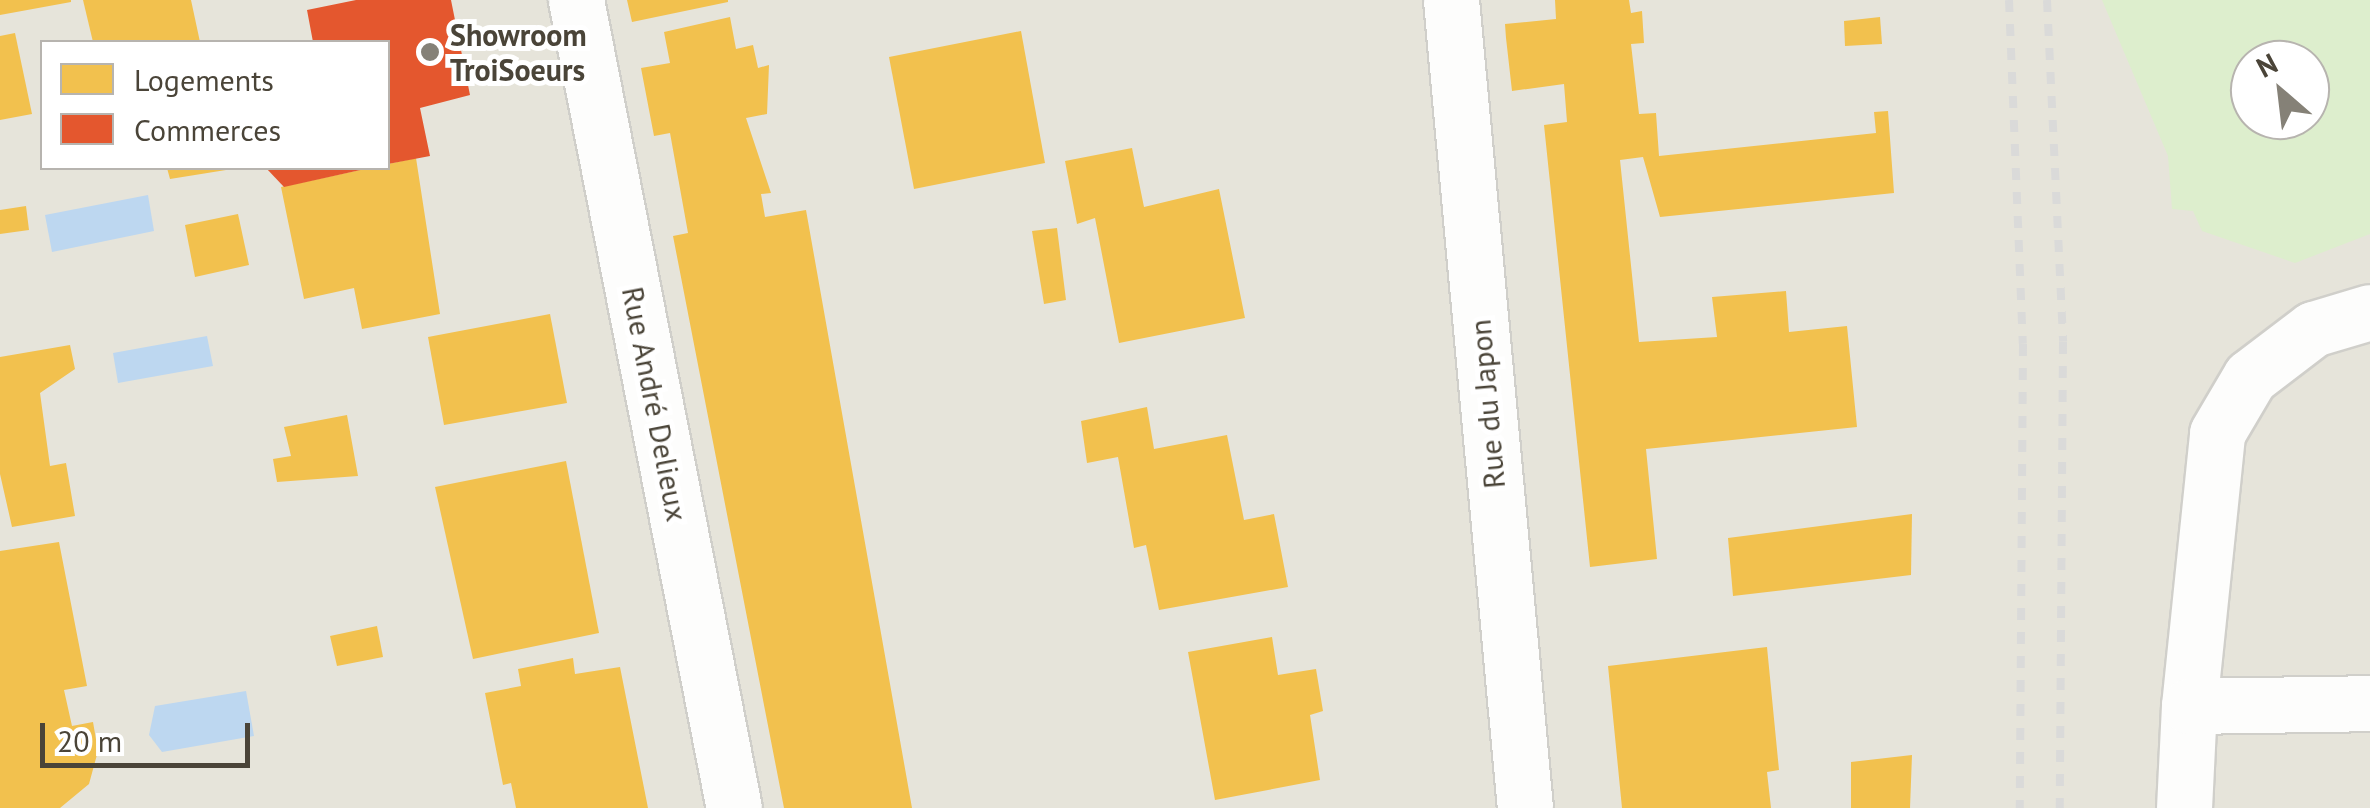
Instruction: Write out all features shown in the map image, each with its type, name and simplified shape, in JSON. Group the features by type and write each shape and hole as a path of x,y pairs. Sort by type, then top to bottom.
{"street":[{"name":"Rue André Delieux","path":"576,0 734,808"},
{"name":"Rue du Japon","path":"1452,0 1525,808"},
{"path":"2184,808 2217,433 2250,377 2313,329 2370,312"},
{"path":"2190,706 2370,704"}],"shaded area":[{"path":"0,0 2370,0 2370,808 0,808"}],"green space":[{"path":"2102,0 2370,0 2370,234 2295,263 2202,231 2193,211 2172,209 2168,156"}],"water":[{"path":"148,195 154,231 52,252 45,215"},
{"path":"207,336 213,366 118,383 113,353"},
{"path":"246,691 254,736 162,752 149,735 155,706"}],"building: Logements":[{"path":"0,0 71,0 71,2 0,15"},
{"path":"83,0 191,0 200,40 93,40"},
{"path":"627,0 728,0 728,2 632,22"},
{"path":"1555,0 1629,0 1631,13 1642,11 1644,43 1631,44 1639,114 1656,113 1659,156 1876,133 1874,112 1888,111 1894,193 1660,217 1643,157 1620,160 1639,342 1717,337 1712,297 1786,291 1789,332 1847,326 1857,427 1646,449 1657,559 1590,567 1544,125 1567,122 1564,84 1512,91 1505,24 1556,19"},
{"path":"730,17 736,49 753,45 758,68 769,65 767,114 746,118 771,193 761,194 765,217 806,210 912,808 784,808 673,236 688,233 670,133 654,136 641,68 670,63 664,32"},
{"path":"1880,17 1882,44 1845,46 1844,21"},
{"path":"1021,31 1045,163 914,189 889,57"},
{"path":"15,33 32,114 0,120 0,36"},
{"path":"1132,148 1144,207 1219,189 1245,318 1119,343 1095,218 1077,224 1065,161"},
{"path":"416,158 440,314 362,329 354,288 304,299 281,187 360,170 390,170 390,164"},
{"path":"168,170 226,170 170,179"},
{"path":"26,206 29,230 0,234 0,210"},
{"path":"238,214 249,265 195,277 185,225"},
{"path":"1057,228 1066,300 1044,304 1032,231"},
{"path":"550,314 567,403 444,425 428,337"},
{"path":"70,345 75,369 40,393 50,466 66,463 75,516 12,527 0,474 0,357"},
{"path":"1147,407 1154,449 1227,435 1244,520 1274,514 1288,587 1159,610 1146,545 1134,548 1118,457 1087,463 1081,421"},
{"path":"347,415 358,476 277,482 273,459 291,456 284,427"},
{"path":"566,461 599,633 473,659 435,487"},
{"path":"1912,514 1911,575 1733,596 1728,538"},
{"path":"59,542 87,686 64,690 72,726 93,722 98,751 89,784 60,808 0,808 0,551"},
{"path":"377,626 383,657 337,666 330,636"},
{"path":"1272,637 1278,675 1316,669 1323,711 1310,715 1320,780 1215,800 1188,652"},
{"path":"1767,647 1779,770 1767,772 1771,808 1622,808 1608,666"},
{"path":"573,658 575,674 620,667 648,808 516,808 511,783 503,785 485,693 521,686 518,669"},
{"path":"1912,755 1910,808 1851,808 1851,762"}],"building: Commerces":[{"path":"356,0 451,0 470,95 420,108 430,156 390,164 390,40 313,40 307,10"},
{"path":"268,170 360,170 284,187"}],"railway":[{"path":"2009,0 2023,344 2020,808"},
{"path":"2047,0 2063,342 2060,808"}],"place":[{"name":"Showroom TroiSoeurs","path":"430,52"}]}
